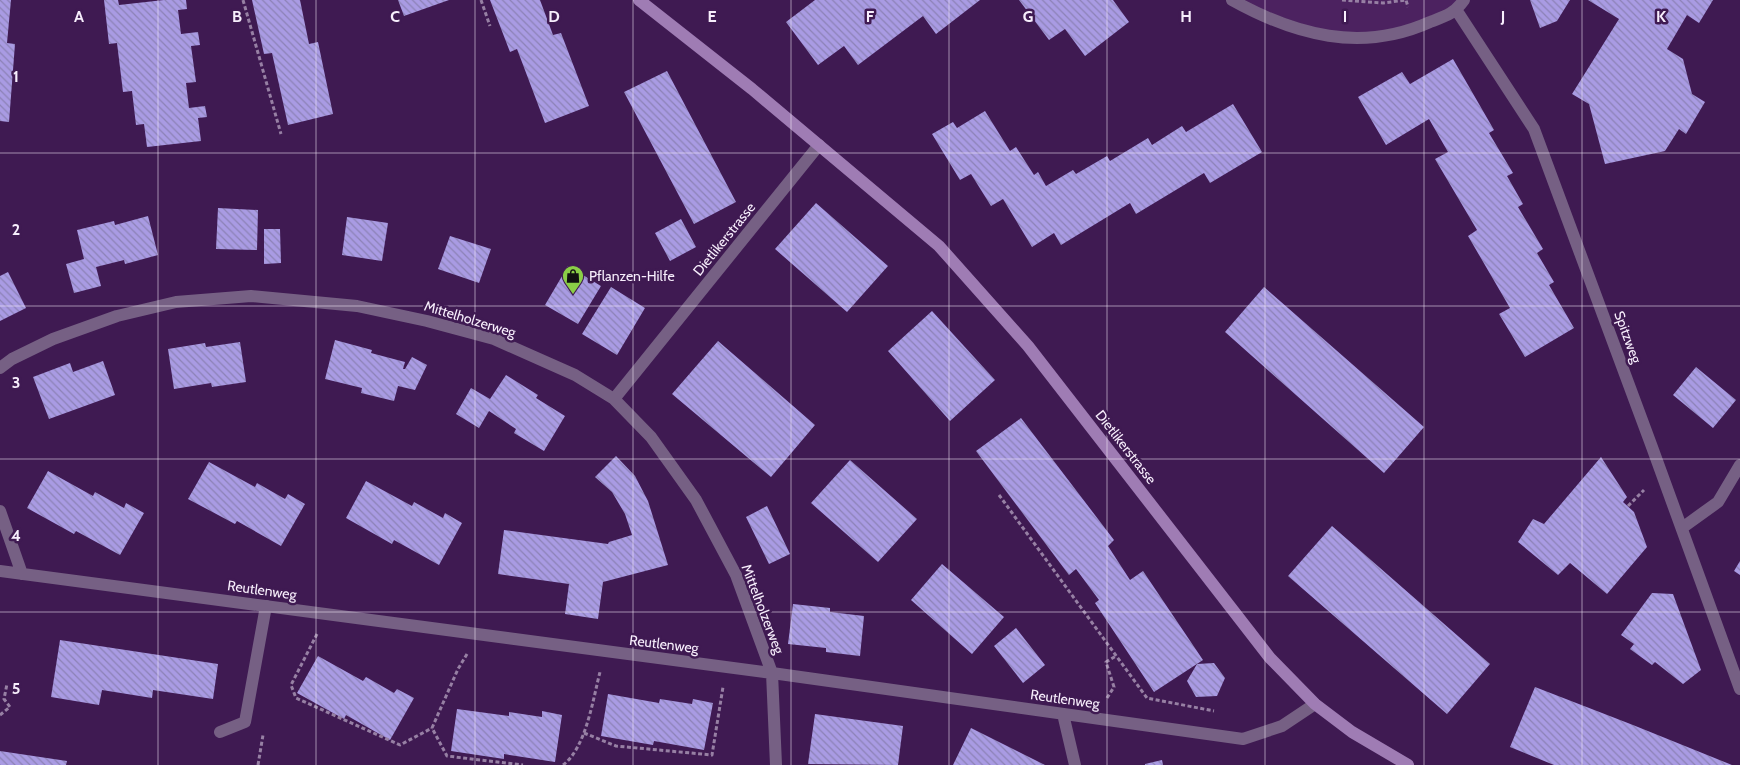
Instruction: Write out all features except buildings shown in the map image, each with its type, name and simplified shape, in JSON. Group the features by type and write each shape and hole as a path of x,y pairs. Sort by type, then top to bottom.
{"street":[{"name":"Dietlikerstrasse","path":"639,0 819,145 939,246 1028,346 1270,658 1315,704 1352,732 1401,763"},
{"path":"1232,0 1255,12 1311,33 1344,38 1377,37 1416,28 1457,11 1464,0"},
{"name":"Spitzweg","path":"1457,11 1534,129 1740,689"},
{"name":"Dietlikerstrasse","path":"614,399 819,145"},
{"name":"Mittelholzerweg","path":"0,368 12,359 53,339 117,316 176,302 251,296 357,306 427,321 484,337 575,375 614,399 651,437 696,500 736,575 772,673 776,765"},
{"path":"1682,528 1718,502 1740,465"},
{"path":"0,512 22,574"},
{"name":"Reutlenweg","path":"0,571 478,636 772,673 1242,739 1282,726 1315,704"},
{"path":"220,732 246,722 266,606"},
{"path":"1063,714 1075,765"}],"path":[{"path":"243,0 281,134"},
{"path":"481,0 490,26"},
{"path":"1342,0 1383,3 1406,0 1416,28"},
{"path":"999,495 1147,698 1215,711 1214,735"},
{"path":"328,615 291,685 296,698 400,745 432,728 458,669 478,636"},
{"path":"563,765 571,759 584,733 606,652"},
{"path":"1095,718 1114,687 1106,662 1116,656"},
{"path":"584,733 616,746 712,754 726,668"},
{"path":"0,715 10,707 4,699 6,684"},
{"path":"432,728 446,756 523,765"}],"shaded area":[{"path":"1232,0 1465,0 1416,28 1344,38"}],"place":[{"name":"Pflanzen-Hilfe","path":"573,295"}]}
